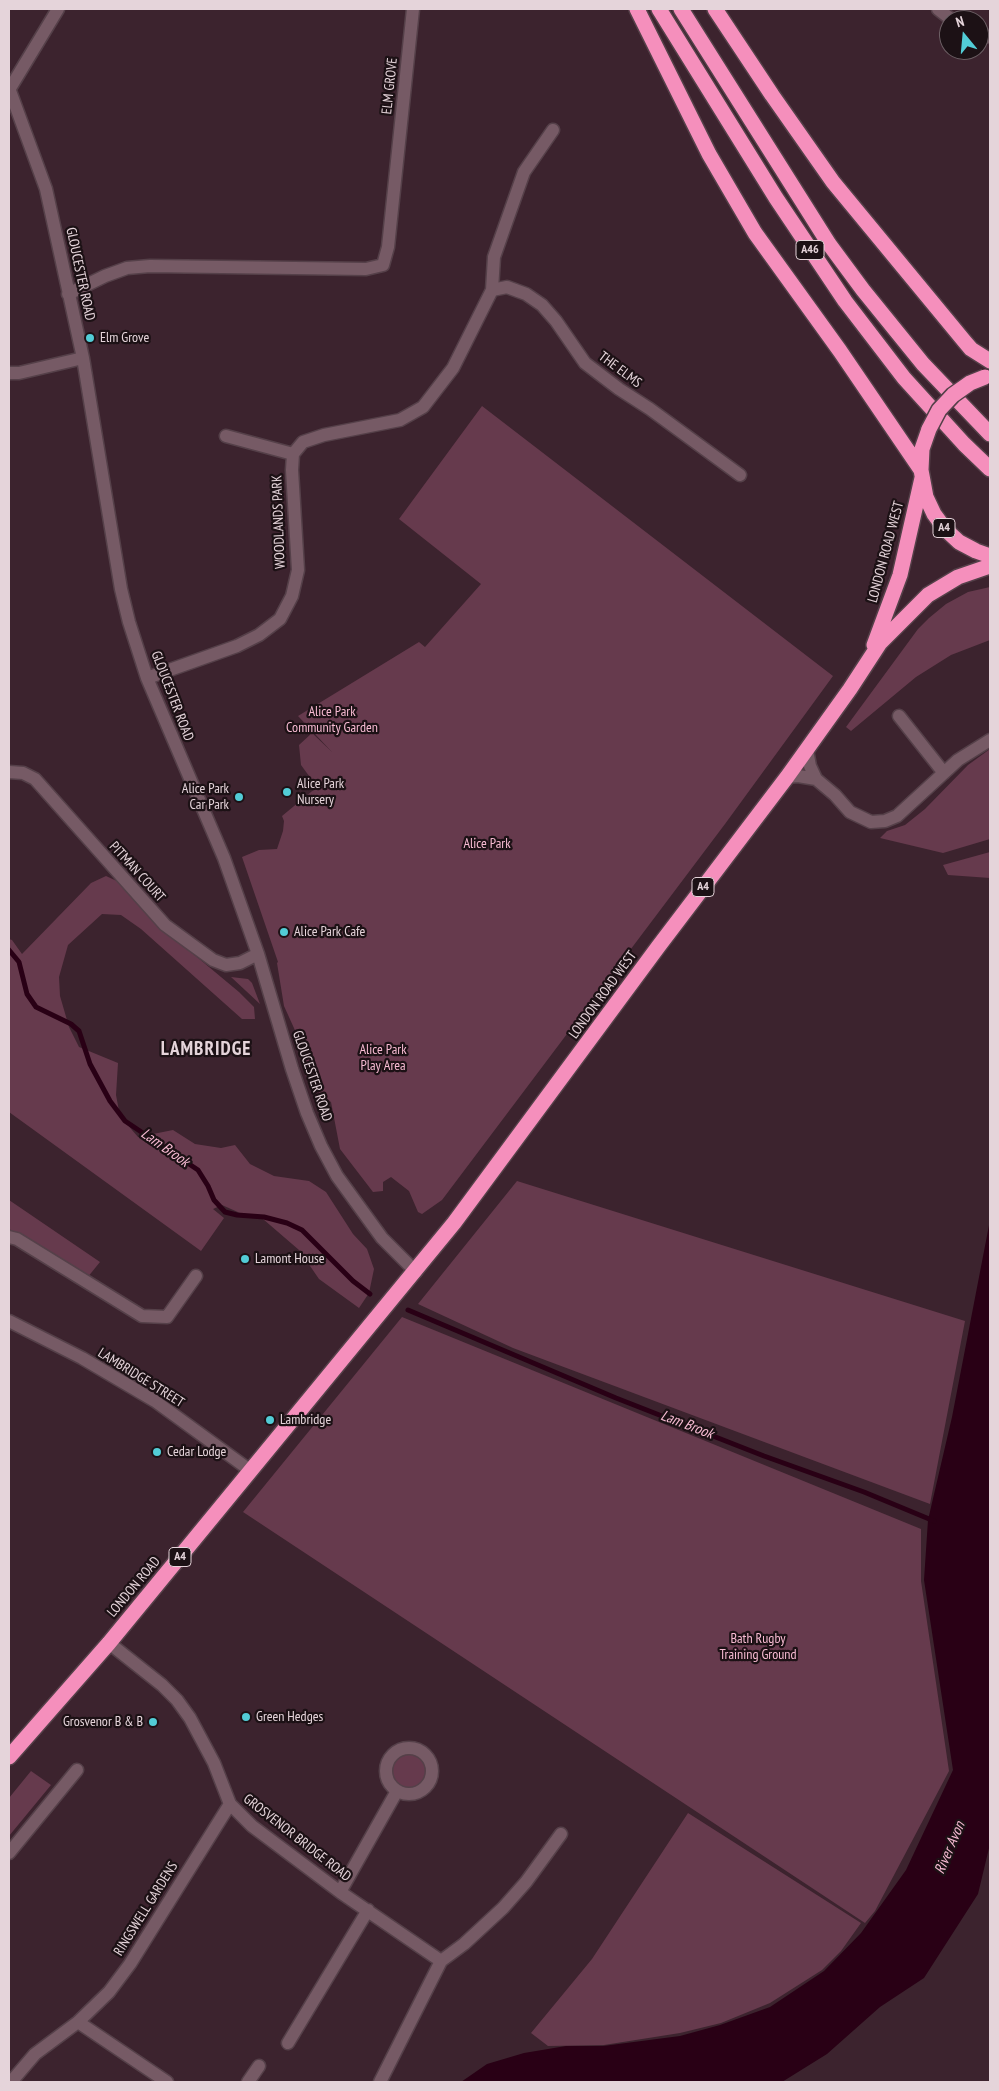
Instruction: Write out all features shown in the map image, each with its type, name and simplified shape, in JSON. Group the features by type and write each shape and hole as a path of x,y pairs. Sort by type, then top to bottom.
{"highway":[{"path":"637,9 708,154 755,233 840,351 921,474"},
{"name":"A46","path":"659,9 776,198 844,301 904,378 964,444 990,469"},
{"name":"A46","path":"681,9 791,186 857,282 923,364 990,434"},
{"path":"715,9 772,95 834,182 971,349 990,361"},
{"name":"A4","path":"987,376 970,382 953,394 939,410 928,428 922,449 921,474 926,497 934,514 945,529 959,542 990,556"},
{"name":"LONDON ROAD WEST","path":"868,660 890,607 900,575 921,474"},
{"name":"LONDON ROAD WEST","path":"357,1343 416,1272 787,777 886,637 928,595 958,577 990,566"},
{"name":"LONDON ROAD","path":"9,1757 109,1643 357,1343"}],"street":[{"path":"9,89 58,9"},
{"name":"ELM GROVE","path":"68,294 105,276 127,268 150,266 366,269 383,265 388,247 413,9"},
{"name":"GLOUCESTER ROAD","path":"9,89 46,189 83,358 121,589 146,678 224,858 258,954 307,1114 321,1146 337,1176 382,1238 416,1272"},
{"path":"226,436 294,454 303,442 324,435 400,420 423,407 453,368 492,290 494,257 524,172 553,130"},
{"name":"THE ELMS","path":"492,290 506,287 526,294 542,305 586,363 619,389 650,409 740,475"},
{"path":"9,373 19,374 83,358"},
{"name":"WOODLANDS PARK","path":"146,678 237,646 259,635 280,619 292,596 298,570 292,470 294,454"},
{"path":"900,716 944,773"},
{"path":"807,750 810,766 816,779 835,795 850,812 871,822 885,821 897,816 958,760 990,740"},
{"name":"PITMAN COURT","path":"9,772 23,773 35,780 166,925 191,944 214,960 226,965 240,963 258,954"},
{"path":"787,777 798,776 816,779"},
{"path":"9,1237 17,1239 142,1316 168,1317 196,1276"},
{"name":"LAMBRIDGE STREET","path":"9,1321 82,1358 155,1401 251,1471"},
{"name":"GROSVENOR BRIDGE ROAD","path":"109,1643 162,1685 177,1700 190,1718 214,1763 230,1804 252,1826 340,1892 441,1961"},
{"path":"9,1853 77,1770"},
{"path":"340,1892 397,1791"},
{"name":"RINGSWELL GARDENS","path":"11,2082 35,2054 78,2022 109,1992 130,1964 230,1804"},
{"path":"380,2082 441,1961 464,1944 503,1908 526,1882 561,1834"},
{"path":"288,2044 368,1910"},
{"path":"78,2022 166,2082"},
{"path":"248,2082 259,2066"}],"green space":[{"name":"Alice Park","path":"482,406 833,676 725,824 442,1200 422,1214 418,1212 409,1191 391,1177 383,1182 383,1191 373,1192 340,1149 331,1102 321,1095 306,1077 298,1037 284,1006 278,962 242,857 259,850 277,849 283,831 284,821 282,816 317,787 301,765 299,745 312,733 332,752 298,716 419,642 425,647 481,584 399,519"},
{"path":"990,587 990,640 951,655 916,677 851,731 846,727 918,629 929,618 946,604 968,592"},
{"path":"990,749 990,839 943,853 880,838 887,831 905,825 925,809 968,765"},
{"path":"990,852 990,878 948,875 943,865"},
{"path":"106,876 119,882 155,922 239,992 254,1007 255,1019 242,1019 141,929 121,915 102,914 68,945 59,977 60,996 69,1027 79,1047 118,1063 116,1095 120,1116 138,1137 173,1130 195,1144 221,1148 235,1145 250,1164 274,1176 309,1181 326,1192 353,1234 367,1249 374,1269 369,1293 359,1308 319,1279 299,1250 263,1219 240,1213 222,1205 213,1209 224,1218 201,1251 9,1112 9,939 12,940 22,954 91,883"},
{"path":"231,977 248,979 252,983 260,1004"},
{"path":"517,1181 965,1321 930,1504 513,1348 418,1304"},
{"path":"9,1200 100,1262 87,1278 9,1229"},
{"name":"Bath Rugby Training Ground","path":"402,1317 921,1529 921,1581 949,1771 875,1911 865,1923 243,1512"},
{"path":"409,1754 421,1759 426,1771 421,1783 409,1788 397,1783 392,1771 397,1759"},
{"path":"31,1771 51,1785 9,1836 9,1798"},
{"path":"688,1813 861,1923 841,1951 822,1970 770,2003 721,2023 680,2033 604,2045 548,2046 531,2033 592,1959"}],"water":[{"name":"River Avon","path":"990,1220 990,1844 978,1894 924,1978 880,2007 827,2054 782,2082 461,2082 487,2064 524,2053 566,2046 603,2046 680,2036 720,2025 770,2007 824,1971 861,1933 906,1870 953,1770 924,1580 928,1520 952,1417"}],"waterway":[{"name":"Lam Brook","path":"9,950 19,962 27,994 36,1007 71,1024 79,1031 90,1064 110,1101 125,1121 198,1170 214,1200 225,1212 264,1217 287,1223 302,1230 353,1281 370,1294"},
{"name":"Lam Brook","path":"408,1310 616,1398 764,1456 864,1492 934,1521"}],"place":[{"name":"Elm Grove","path":"90,338"},
{"name":"Alice Park Nursery","path":"287,792"},
{"name":"Alice Park Car Park","path":"239,797"},
{"name":"Alice Park Cafe","path":"284,932"},
{"name":"Lamont House","path":"245,1259"},
{"name":"Lambridge","path":"270,1420"},
{"name":"Cedar Lodge","path":"157,1452"},
{"name":"Green Hedges","path":"246,1717"},
{"name":"Grosvenor B & B","path":"153,1722"}],"district":[{"name":"LAMBRIDGE","path":"206,1050"}],"park label":[{"name":"Alice Park Community Garden","path":"332,720"},
{"name":"Alice Park Play Area","path":"383,1058"}]}
